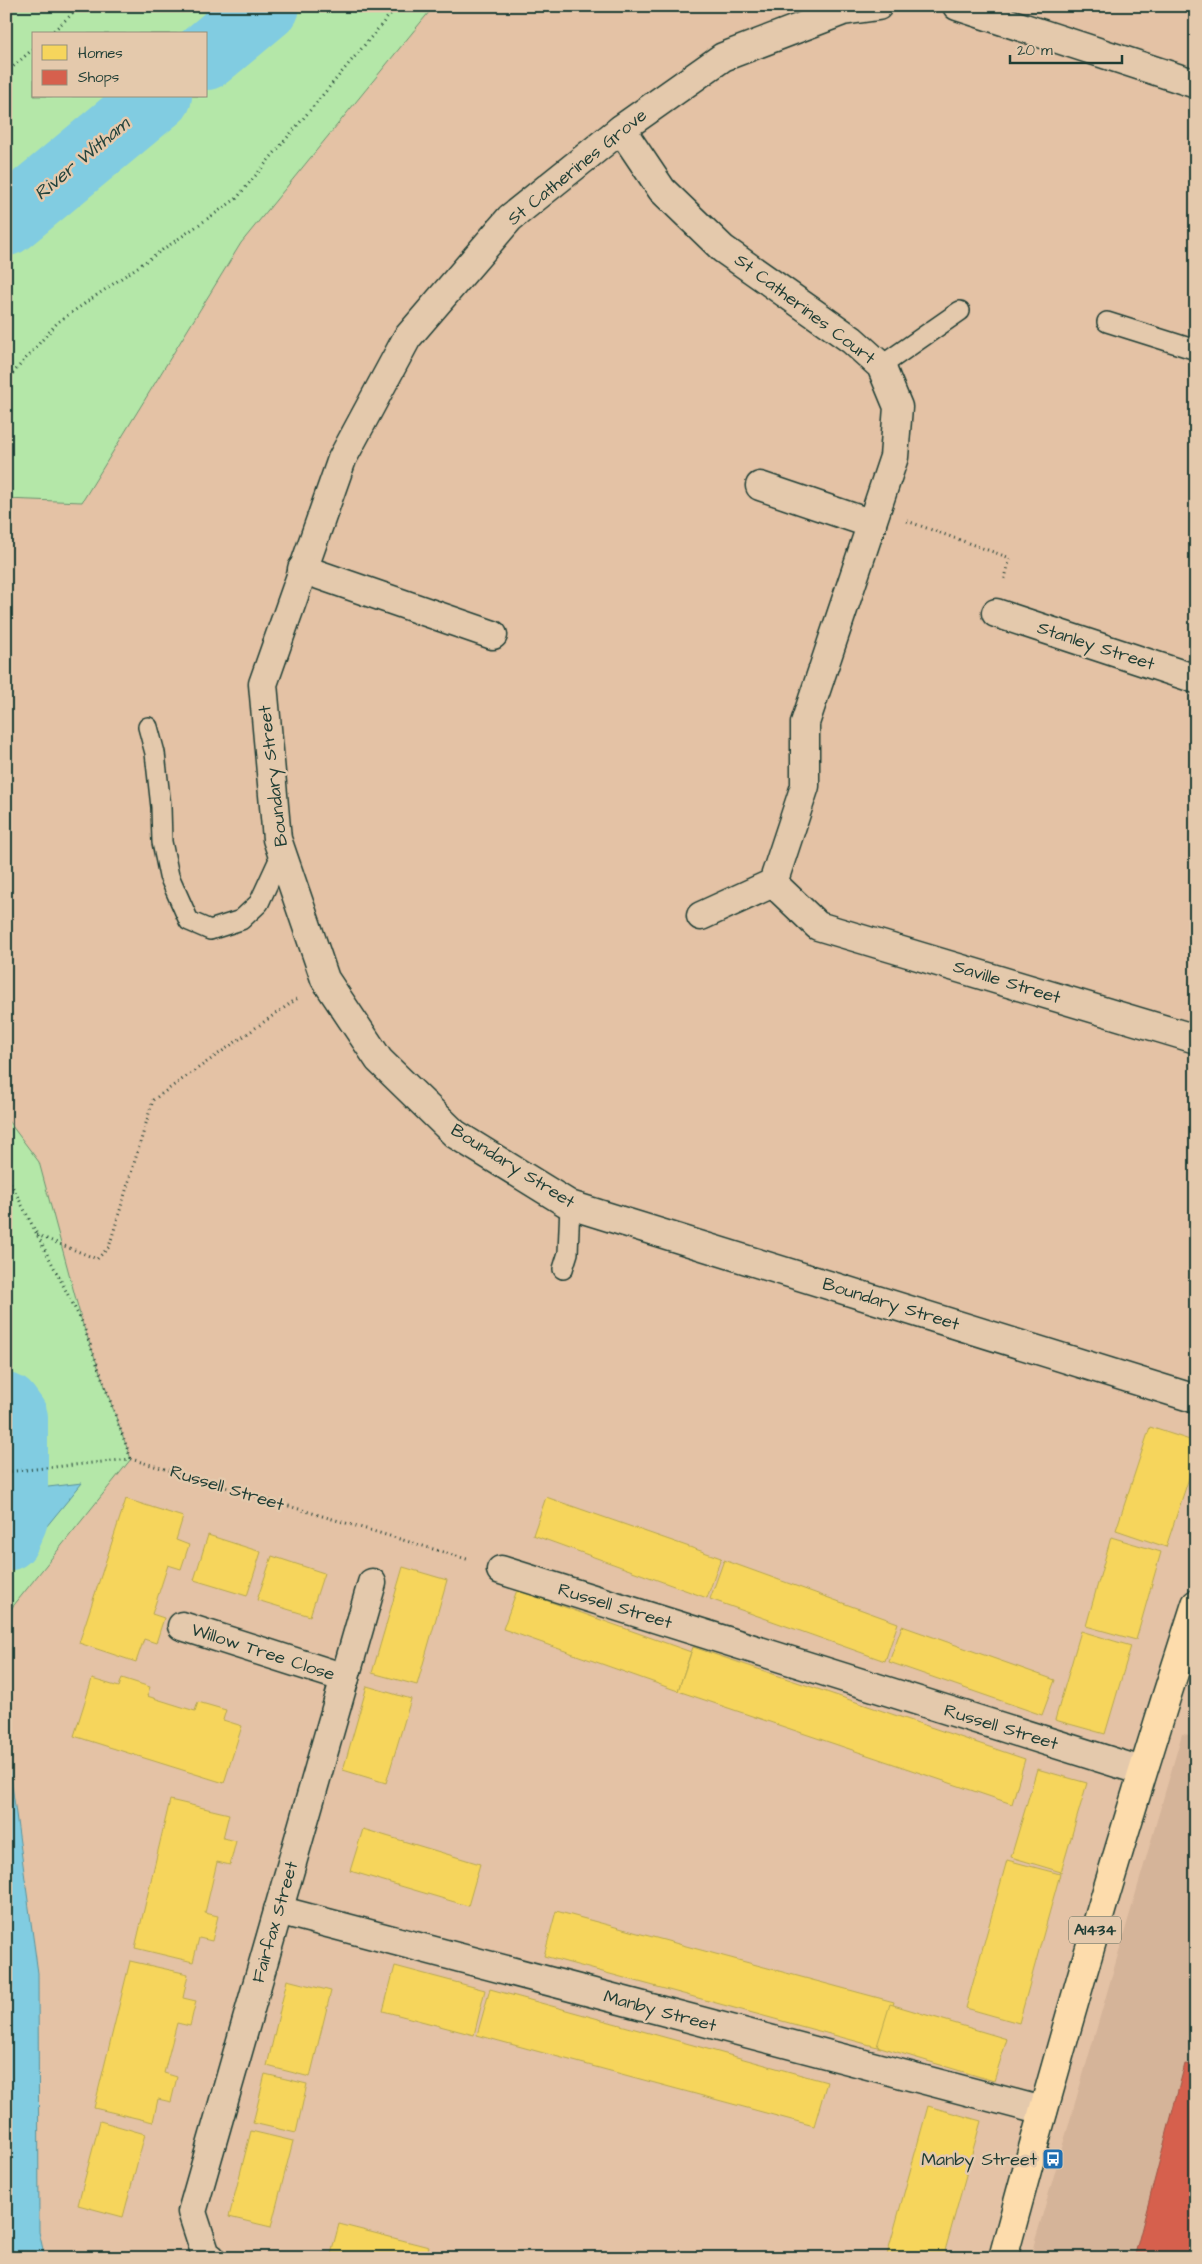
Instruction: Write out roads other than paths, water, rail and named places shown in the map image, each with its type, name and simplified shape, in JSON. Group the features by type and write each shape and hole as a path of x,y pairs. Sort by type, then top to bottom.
{"main road":[{"name":"A1434","path":"1003,2258 1043,2111 1142,1771 1196,1604"}],"street":[{"name":"St Catherines Grove","path":"302,569 342,459 407,338 510,218 621,129 723,57 843,11 878,6"},
{"path":"957,6 1196,84"},
{"name":"St Catherines Court","path":"621,129 662,190 723,249 852,340 881,366 898,408 894,457 805,723 805,786 773,883"},
{"path":"760,486 874,517"},
{"path":"302,569 493,636"},
{"name":"Boundary Street","path":"302,569 263,684 277,839 326,979 378,1060 455,1134 570,1205 1196,1399"},
{"name":"Stanley Street","path":"996,613 1196,679"},
{"path":"701,916 773,883"},
{"name":"Saville Street","path":"773,883 818,926 1196,1039"},
{"name":"Russell Street","path":"501,1570 1142,1771"},
{"name":"Fairfax Street","path":"210,2258 206,2255 192,2212 372,1583"},
{"name":"Willow Tree Close","path":"182,1626 344,1678"},
{"name":"Manby Street","path":"278,1910 1043,2111"}],"lane":[{"path":"881,366 960,311"},
{"path":"1107,322 1196,350"},
{"path":"148,727 155,753 161,807 162,842 169,876 189,921 210,930 241,920 258,903 282,853"},
{"path":"563,1269 568,1253 570,1205"}],"water":[{"path":"82,1483 6,1576 6,1492"},
{"path":"6,1720 12,1785 38,1973 39,2232 45,2258 6,2258"}],"waterway":[{"name":"River Witham","path":"208,54 266,6"},
{"name":"River Witham","path":"6,222 156,98"},
{"name":"River Witham","path":"6,1407 14,1418 14,1519 6,1537"}],"place":[{"name":"Manby Street","path":"1053,2159"}]}
